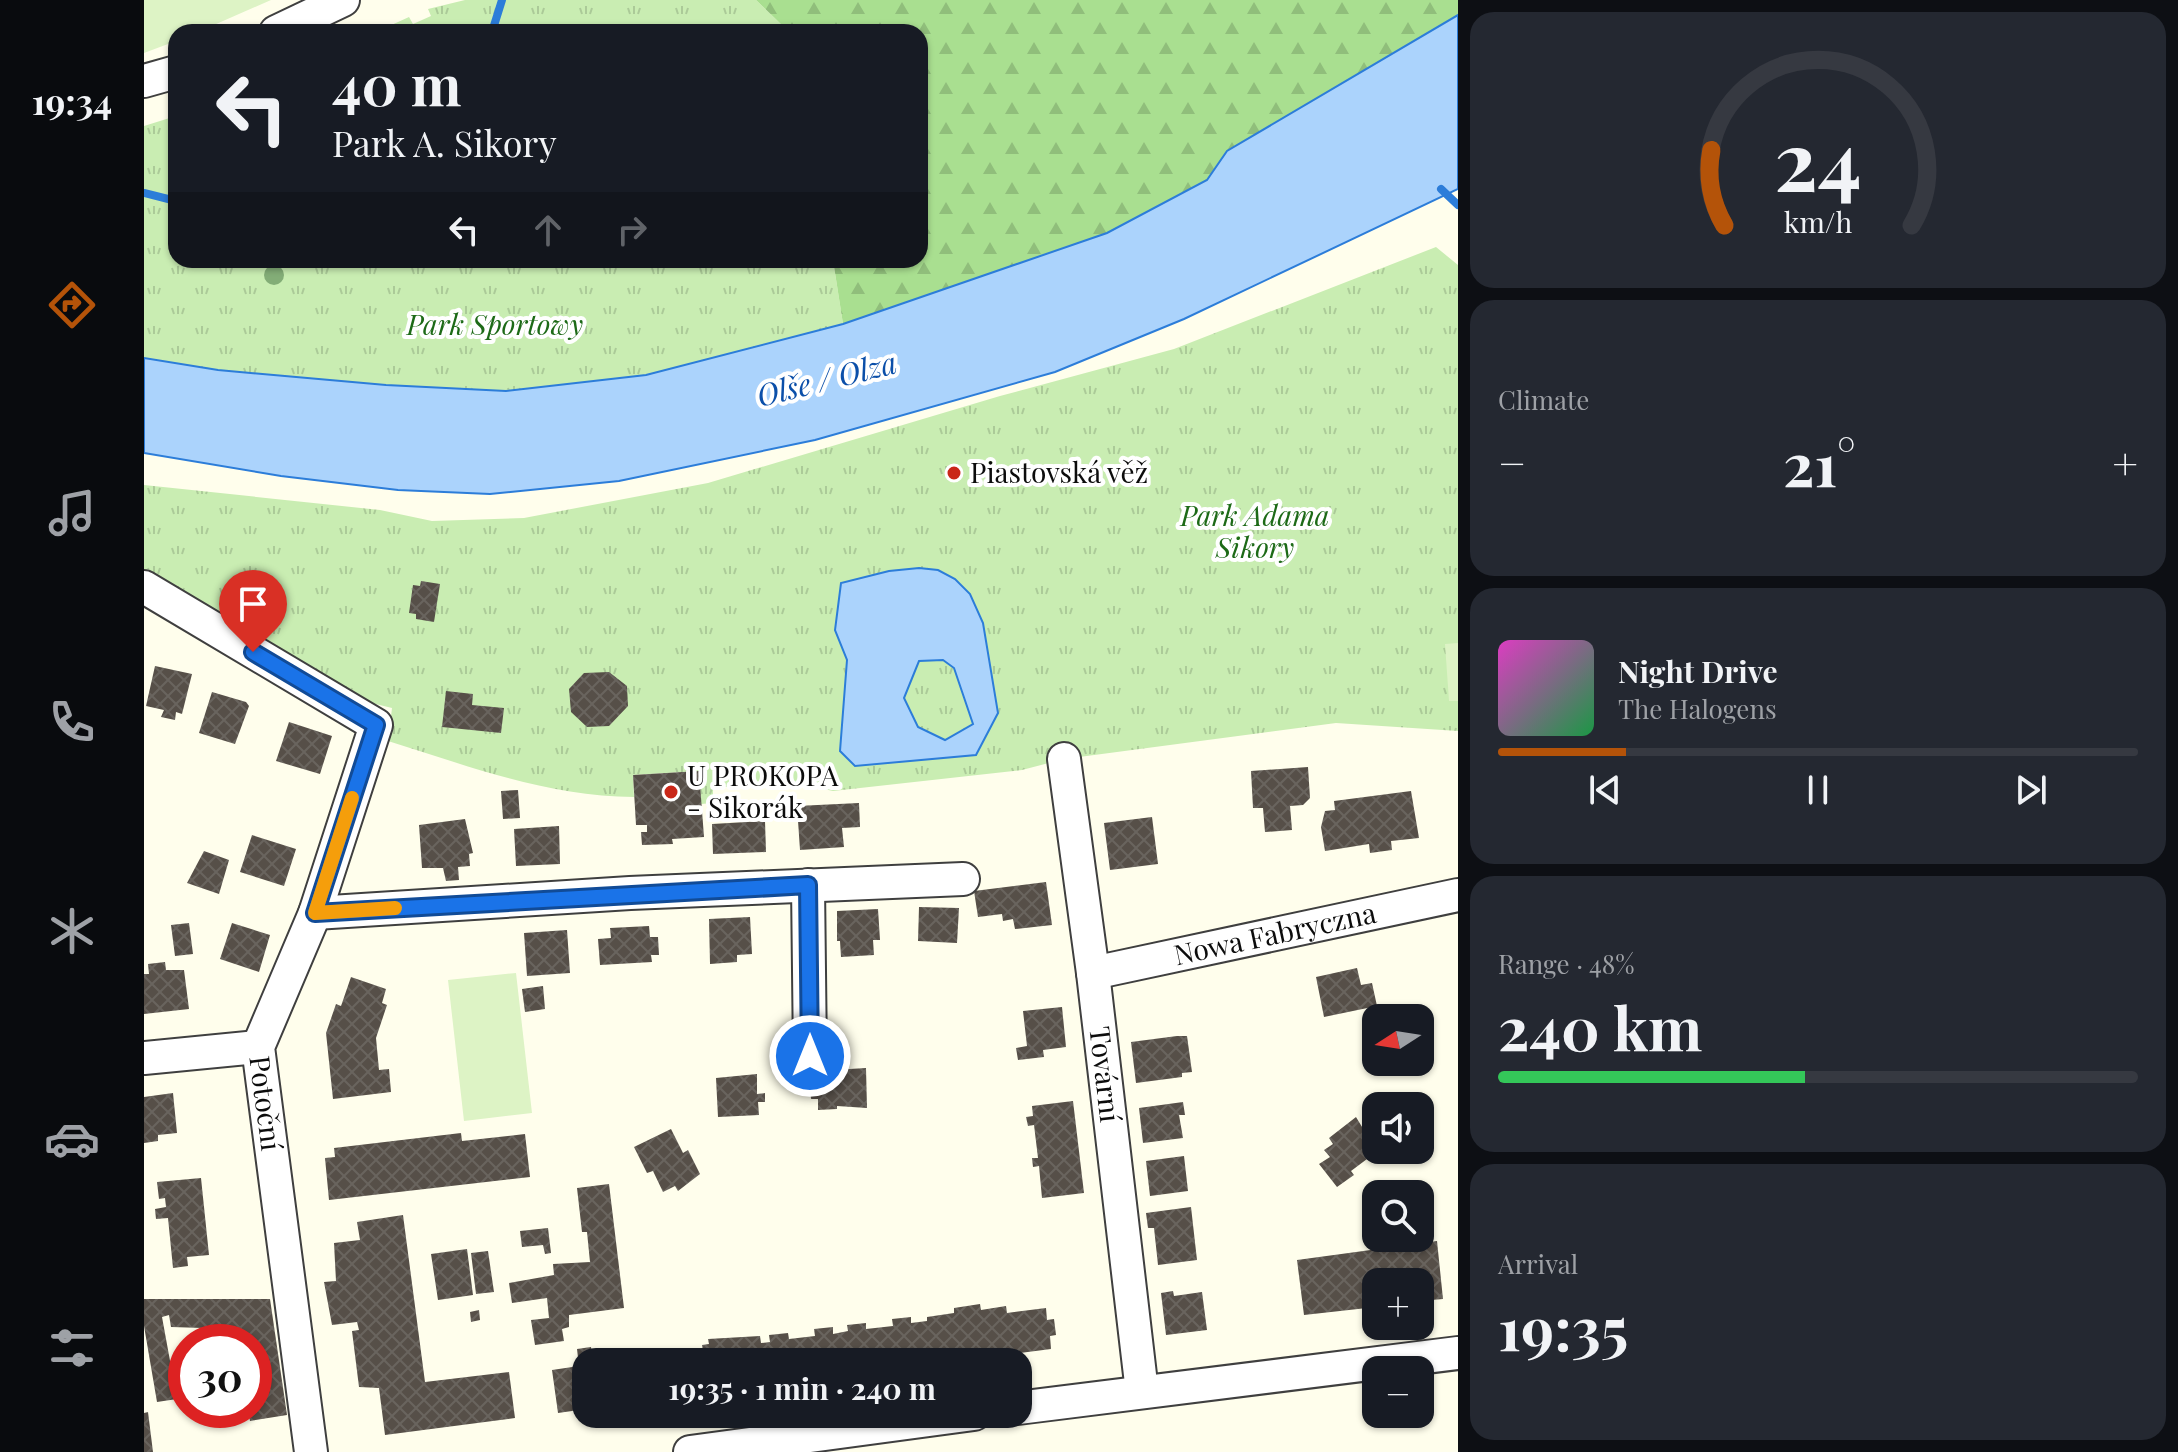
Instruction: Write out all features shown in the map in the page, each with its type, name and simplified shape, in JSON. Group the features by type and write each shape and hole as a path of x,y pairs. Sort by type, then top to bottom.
{"street":[{"path":"293,24 343,0"},
{"path":"144,81 168,74"},
{"name":"Potoční","path":"144,587 376,725 315,913 258,1047 311,1452"},
{"name":"Tovární","path":"1064,759 1093,973 1142,1392"},
{"path":"315,913 963,879"},
{"path":"808,885 810,1056"},
{"name":"Nowa Fabryczna","path":"1093,973 1458,895"},
{"path":"144,1058 258,1047"},
{"path":"1032,1406 1458,1353"},
{"path":"690,1452 869,1428"}],"green space":[{"path":"144,0 271,0 216,24 168,24 168,44 144,53"},
{"path":"465,0 756,0 781,24 413,24 431,16 428,9"},
{"path":"756,0 1458,0 1458,15 1227,151 1207,180 1107,233 843,324 834,268 928,268 928,24 781,24"},
{"path":"409,17 413,24 394,24"},
{"name":"Park Sportowy","path":"168,118 168,268 834,268 843,324 646,375 507,391 386,385 218,370 144,358 144,126"},
{"name":"Park Adama Sikory","path":"1436,247 1458,265 1458,731 1336,723 1064,759 1022,770 833,791 791,782 713,788 713,803 701,804 699,771 633,775 634,797 602,796 540,786 388,741 392,708 347,697 144,574 144,485 380,510 432,521 524,518 708,483 1000,396 1174,349"},
{"path":"1458,643 1458,701 1449,701 1445,644"},
{"path":"516,973 532,1113 464,1121 448,980"}],"water":[{"name":"Olše / Olza","path":"1458,15 1458,189 1184,319 1055,372 815,440 619,481 490,494 398,490 281,476 144,453 144,358 218,370 386,385 506,391 646,375 843,324 1107,233 1207,180 1227,151"},
{"path":"938,570 955,579 970,594 983,623 998,713 976,755 855,766 840,751 847,660 835,630 841,583 889,571","holes":["943,660 954,668 973,724 945,740 918,727 904,698 919,661"]}],"building":[{"path":"421,581 440,584 434,622 416,619 416,614 409,613 413,585 420,586"},
{"path":"155,666 192,674 182,714 176,712 175,720 161,717 164,710 146,706"},
{"path":"609,672 627,686 628,706 609,726 587,727 571,712 569,689 584,673"},
{"path":"446,691 473,694 472,705 504,708 501,733 442,727"},
{"path":"212,692 246,702 249,706 235,744 199,733"},
{"path":"289,722 332,736 320,774 276,761"},
{"path":"1308,767 1310,798 1303,805 1290,806 1292,830 1265,832 1263,808 1253,808 1251,771"},
{"path":"699,771 704,837 672,839 673,844 642,845 641,832 647,832 647,825 636,825 633,775"},
{"path":"518,790 520,818 503,819 501,791"},
{"path":"1411,791 1419,838 1391,841 1392,850 1370,853 1369,844 1325,851 1321,827 1325,811 1335,810 1334,801"},
{"path":"859,803 860,827 842,828 844,847 800,850 797,806"},
{"path":"1152,817 1158,864 1110,870 1104,823"},
{"path":"465,819 473,853 469,854 470,866 458,867 459,880 446,881 443,868 422,868 419,825"},
{"path":"765,821 766,852 713,854 712,824"},
{"path":"559,826 560,864 516,866 514,829"},
{"path":"252,835 296,849 284,886 240,872"},
{"path":"204,851 229,860 219,894 187,883"},
{"path":"1046,882 1052,925 1015,929 1013,919 1003,921 1002,914 978,917 974,891"},
{"path":"919,907 959,908 957,943 918,941"},
{"path":"878,909 880,940 873,940 874,955 841,957 840,941 837,941 837,911"},
{"path":"750,917 752,954 737,955 737,962 710,964 709,919"},
{"path":"189,923 193,954 175,956 171,925"},
{"path":"232,923 270,935 259,972 220,959"},
{"path":"649,926 650,937 658,937 659,955 651,955 652,962 600,965 598,939 611,938 610,928"},
{"path":"567,930 570,973 527,976 524,933"},
{"path":"165,962 166,970 184,970 189,1009 144,1014 144,974 149,974 148,964"},
{"path":"1357,968 1361,985 1372,983 1377,1004 1362,1004 1362,1009 1324,1017 1316,977"},
{"path":"351,977 386,989 382,1003 387,1005 376,1038 379,1070 389,1069 391,1092 333,1099 326,1033 336,1004 341,1006"},
{"path":"543,986 545,1009 525,1012 522,989"},
{"path":"1062,1007 1066,1047 1043,1050 1044,1057 1018,1060 1016,1048 1027,1046 1023,1011"},
{"path":"1187,1036 1192,1072 1182,1073 1182,1077 1136,1083 1131,1042"},
{"path":"866,1068 867,1108 837,1106 837,1109 818,1110 818,1099 811,1099 810,1087 817,1086 816,1071"},
{"path":"757,1074 757,1094 765,1093 765,1102 758,1102 759,1115 718,1117 716,1078"},
{"path":"173,1093 177,1133 158,1135 158,1141 144,1143 144,1097"},
{"path":"1073,1101 1084,1193 1042,1198 1039,1166 1033,1167 1032,1158 1038,1158 1034,1125 1028,1126 1026,1117 1033,1116 1032,1106"},
{"path":"1183,1102 1185,1115 1179,1115 1183,1138 1143,1143 1139,1108"},
{"path":"1356,1117 1362,1127 1362,1163 1351,1171 1354,1175 1337,1187 1319,1164 1330,1157 1324,1150 1333,1144 1329,1138"},
{"path":"671,1129 683,1153 688,1150 700,1174 678,1191 675,1186 663,1192 653,1171 647,1173 634,1147"},
{"path":"461,1133 462,1141 525,1134 530,1177 329,1200 325,1158 335,1157 334,1148"},
{"path":"1184,1156 1188,1191 1150,1196 1146,1161"},
{"path":"201,1178 209,1255 187,1257 188,1266 173,1268 168,1218 156,1219 155,1209 166,1207 165,1198 159,1199 157,1182"},
{"path":"609,1184 624,1308 569,1315 569,1327 562,1329 564,1341 535,1345 531,1320 549,1318 547,1298 512,1303 509,1283 554,1275 553,1264 590,1262 587,1232 582,1232 577,1188"},
{"path":"1191,1207 1197,1260 1158,1265 1154,1228 1148,1228 1146,1213"},
{"path":"403,1215 425,1382 509,1372 515,1418 385,1435 379,1388 359,1387 352,1331 359,1330 357,1322 332,1325 324,1282 336,1281 334,1243 360,1240 357,1222"},
{"path":"548,1228 551,1253 545,1254 543,1245 522,1247 520,1231"},
{"path":"1434,1241 1437,1241 1443,1299 1434,1300 1434,1268 1362,1268 1362,1309 1304,1315 1297,1260 1362,1251 1434,1252"},
{"path":"467,1249 473,1295 438,1300 431,1254"},
{"path":"488,1251 494,1292 476,1294 471,1253"},
{"path":"1173,1291 1174,1296 1202,1292 1207,1330 1166,1335 1161,1293"},
{"path":"144,1299 270,1299 287,1415 272,1417 272,1324 170,1324 169,1315 162,1317 168,1350 168,1400 157,1402 144,1326"},
{"path":"980,1304 981,1310 1006,1306 1007,1313 1046,1308 1047,1320 1054,1319 1056,1335 1050,1336 1051,1349 1032,1351 1032,1348 703,1348 702,1345 709,1344 708,1339 760,1336 761,1343 770,1342 769,1335 788,1333 789,1339 815,1336 814,1329 833,1327 833,1334 848,1331 847,1325 866,1323 866,1329 893,1326 892,1319 911,1317 911,1323 927,1321 927,1317 954,1313 954,1308"},
{"path":"479,1310 480,1320 471,1322 470,1312"},
{"path":"572,1367 572,1411 558,1413 552,1370"},
{"path":"148,1412 153,1452 144,1452 144,1413"}],"waterway":[{"path":"494,24 502,0"},
{"path":"1441,189 1458,205"},
{"path":"144,193 168,199"}],"slow traffic":[{"path":"352,798 315,913 395,908"}],"place":[{"name":"Piastovská věž","path":"954,473"},
{"name":"U PROKOPA - Sikorák","path":"671,792"}],"route":[{"path":"253,652 376,725 315,913 808,885 810,1056"}]}
